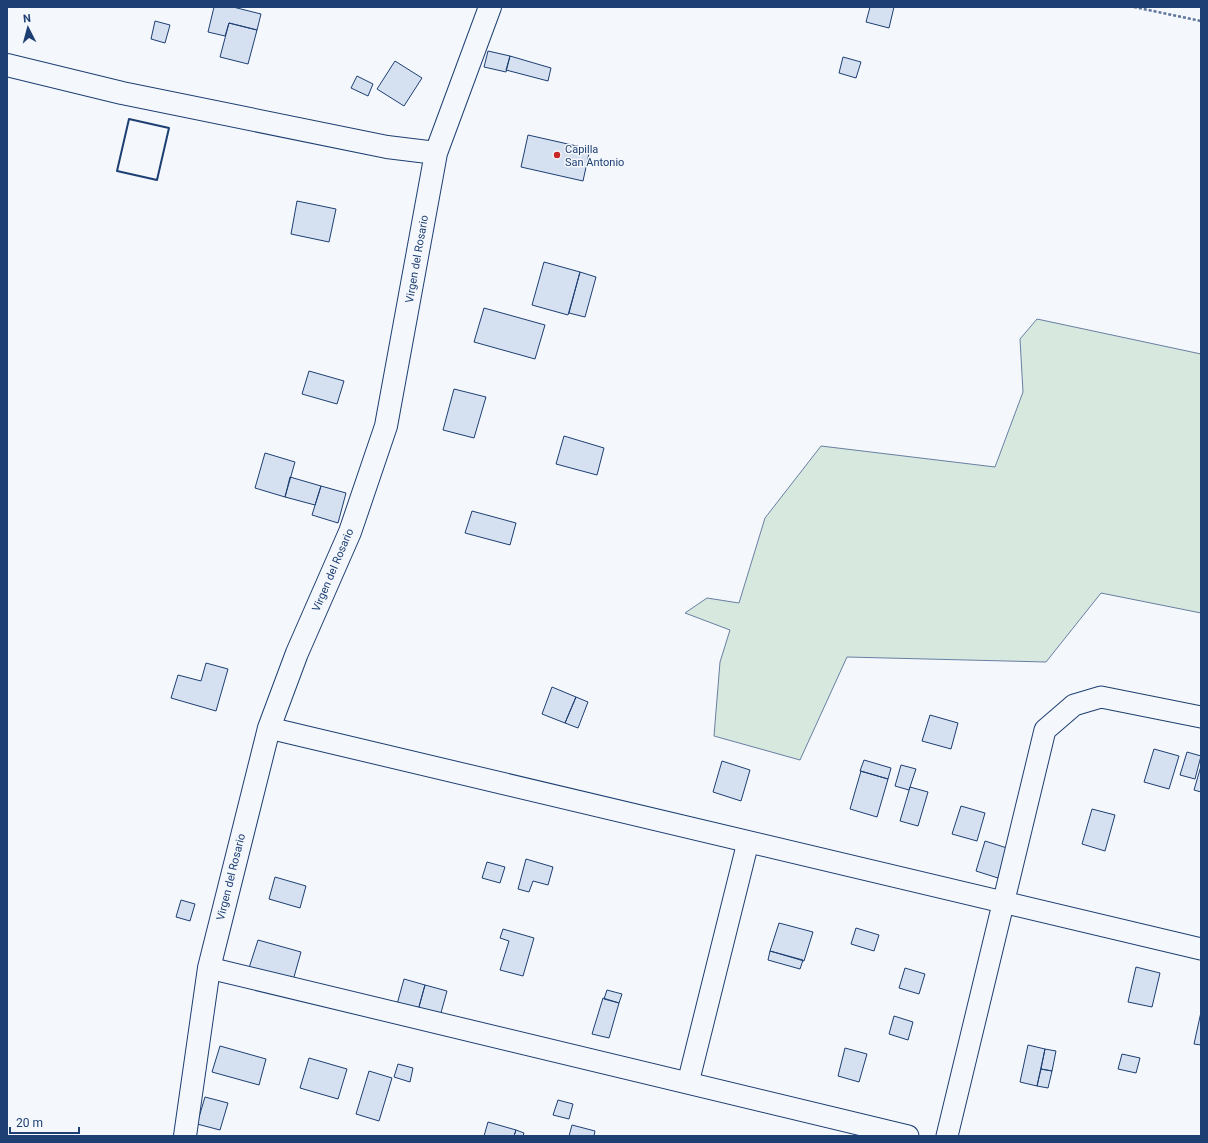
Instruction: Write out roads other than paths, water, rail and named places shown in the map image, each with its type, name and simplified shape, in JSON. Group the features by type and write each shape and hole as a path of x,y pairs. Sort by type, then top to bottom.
{"street":[{"name":"Virgen del Rosario","path":"185,1136 209,968 269,728 297,652 350,532 386,426 436,153 490,7"},
{"path":"7,65 130,94 379,146 436,153"},
{"path":"947,1136 1045,730 1074,705 1102,697 1201,717"},
{"path":"269,728 1201,949"},
{"path":"688,1083 748,842"},
{"path":"209,968 908,1136"}],"place":[{"name":"Capilla San Antonio","path":"557,155"}]}
